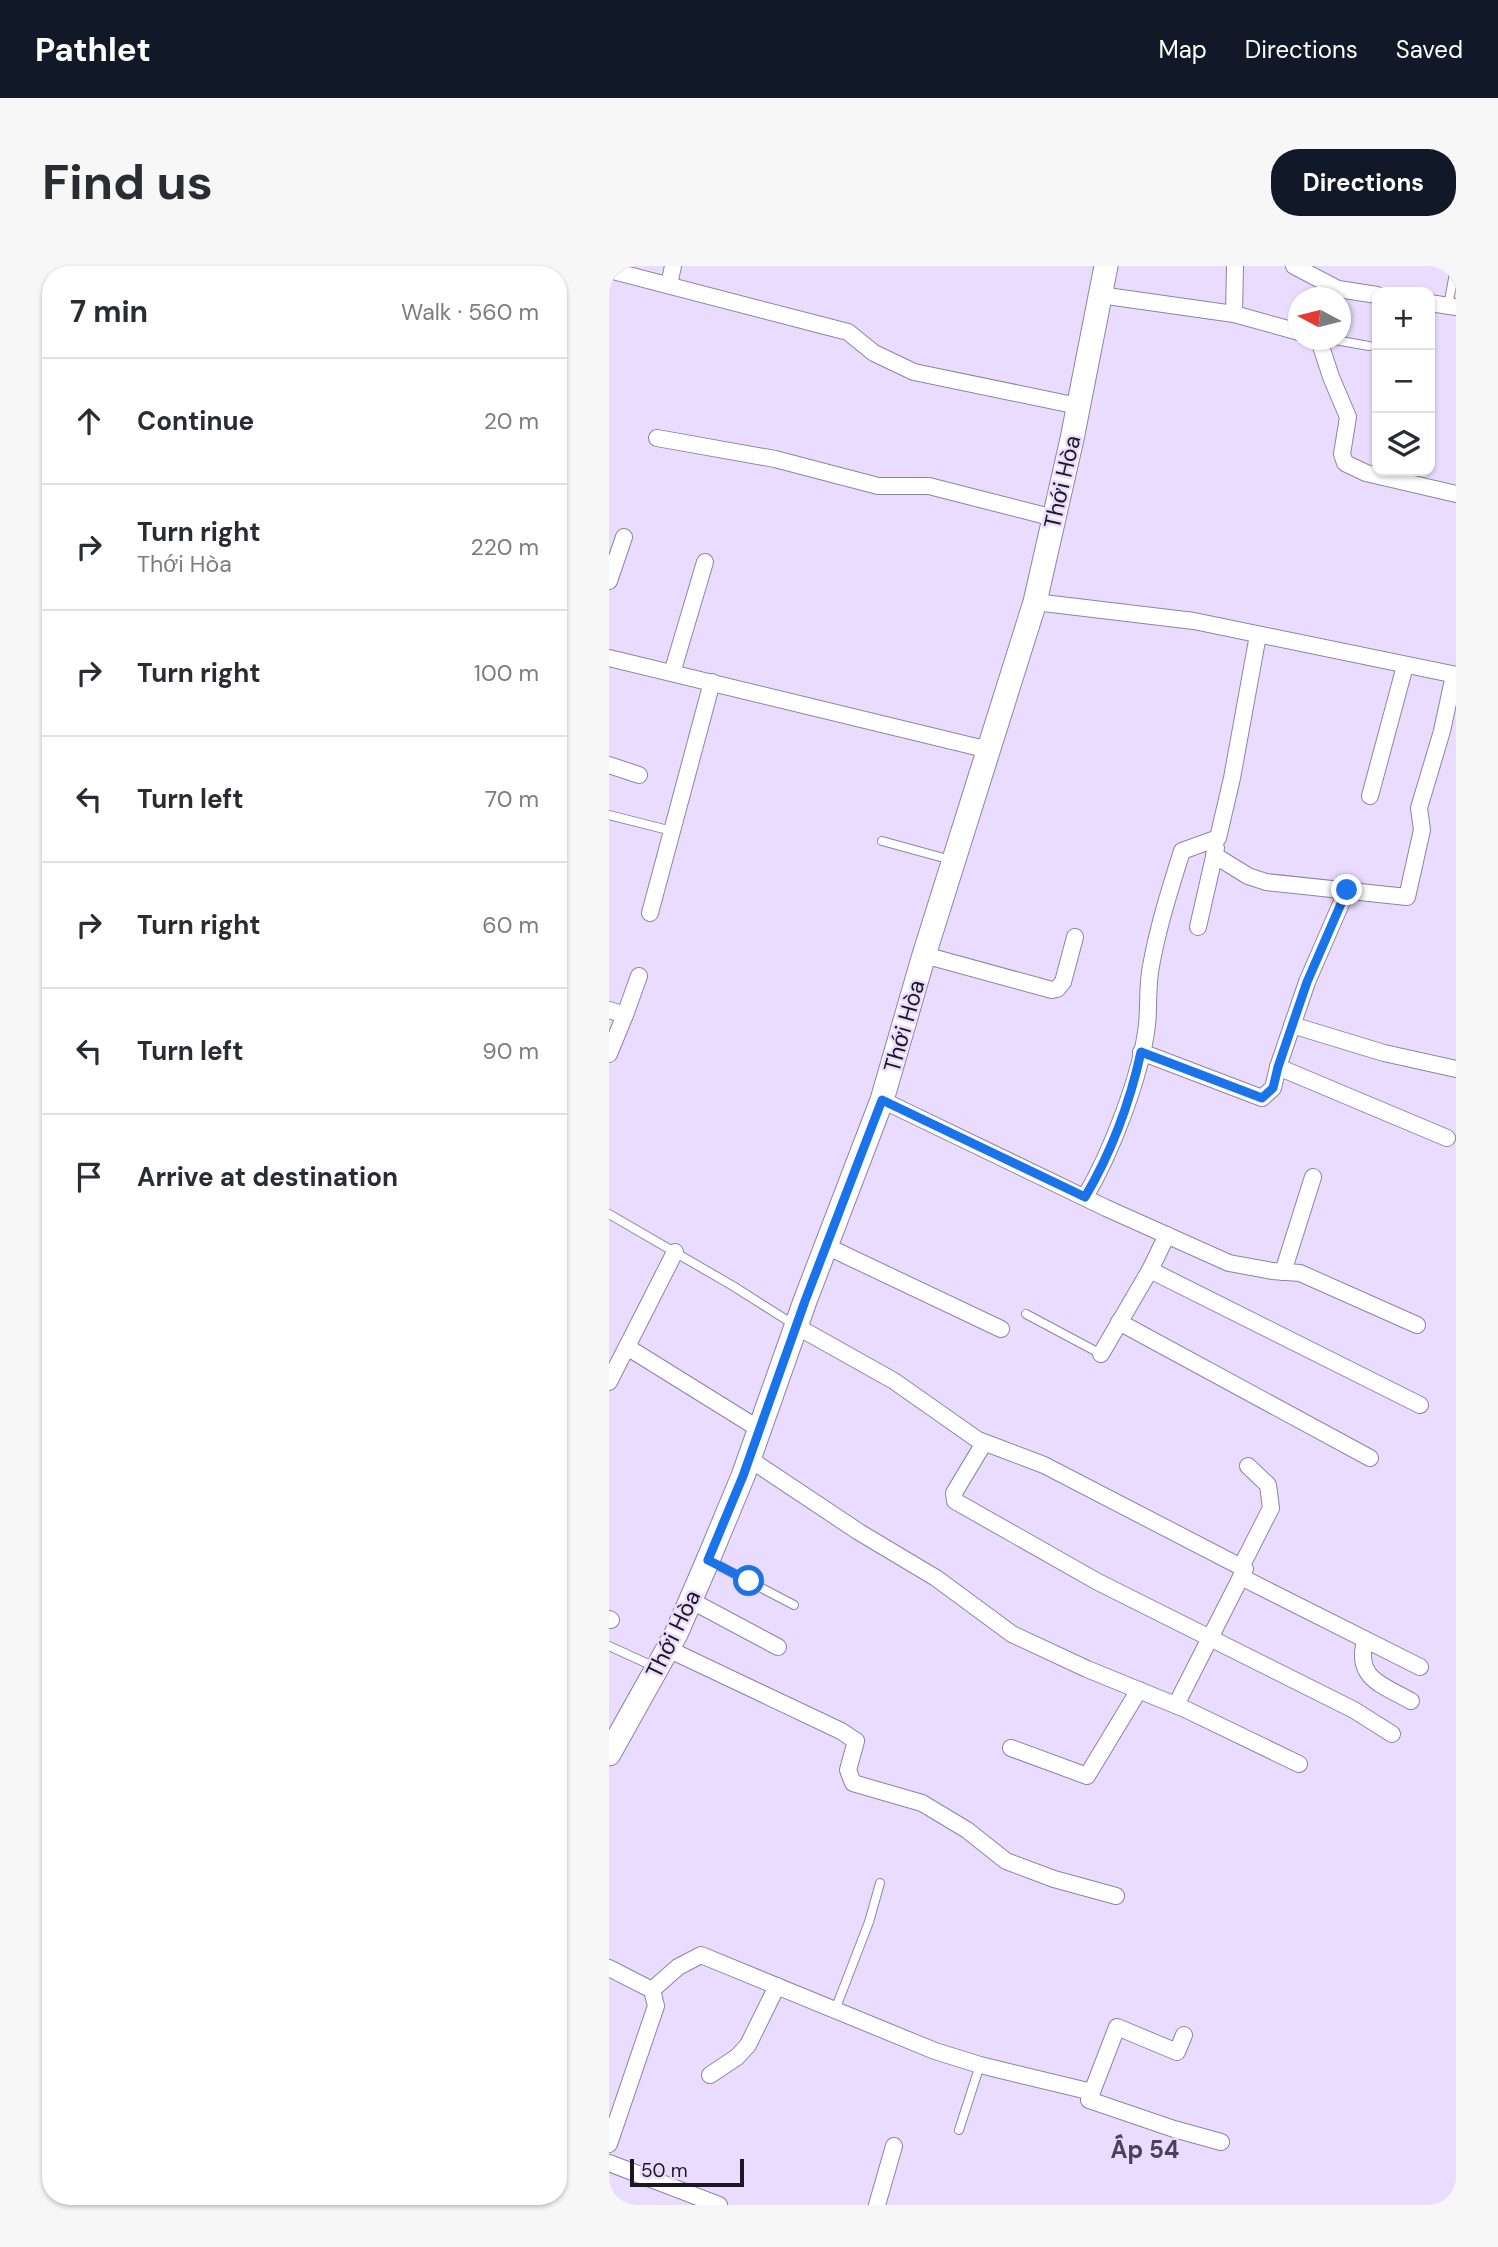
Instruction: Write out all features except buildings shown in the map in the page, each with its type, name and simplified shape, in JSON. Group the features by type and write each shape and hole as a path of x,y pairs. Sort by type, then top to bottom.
{"street":[{"path":"669,285 673,266"},
{"name":"Thới Hòa","path":"609,1754 662,1659 708,1560 882,1100 924,955 1035,602 1106,266"},
{"path":"1234,314 1235,266"},
{"path":"1294,266 1338,289 1372,294"},
{"path":"609,270 848,332 874,353 914,372 1078,406"},
{"path":"1100,295 1234,314 1288,329"},
{"path":"1322,350 1348,417 1342,454 1345,463 1366,473 1456,494"},
{"path":"657,438 775,459 878,486 929,486 1054,517"},
{"path":"609,581 624,537"},
{"path":"672,673 705,562"},
{"path":"1035,602 1194,621 1455,675 1419,808 1422,830 1407,897 1266,882 1248,876 1216,846"},
{"path":"1198,927 1232,778 1258,635"},
{"path":"610,663 712,682 989,750"},
{"path":"1370,796 1405,666"},
{"path":"650,913 712,682"},
{"path":"609,765 639,775"},
{"path":"1085,1197 1101,1170 1121,1119 1141,1052 1147,1027 1151,967 1182,851 1216,846"},
{"path":"1141,1052 1262,1098 1273,1088 1291,1025 1347,890"},
{"path":"924,955 1052,990 1057,989 1063,982 1075,937"},
{"path":"609,1054 639,976"},
{"path":"609,1010 625,1015"},
{"path":"1291,1025 1384,1053 1456,1069"},
{"path":"1278,1067 1447,1138"},
{"path":"882,1100 1229,1263 1300,1273 1417,1325"},
{"path":"1283,1272 1313,1177"},
{"path":"1101,1354 1150,1270 1167,1235"},
{"path":"826,1245 1001,1329"},
{"path":"609,1382 675,1252"},
{"path":"1150,1270 1420,1405"},
{"path":"1119,1322 1370,1458"},
{"path":"796,1326 894,1381 984,1443 1044,1465 1365,1641 1420,1667"},
{"path":"627,1347 759,1429"},
{"path":"984,1443 954,1493 955,1500 1098,1582 1343,1705 1392,1734"},
{"path":"748,1458 859,1532 936,1578 1012,1634 1176,1705 1299,1763"},
{"path":"1176,1705 1271,1508 1268,1485 1248,1466"},
{"path":"690,1600 778,1647"},
{"path":"1365,1641 1361,1655 1362,1666 1369,1675 1411,1701"},
{"path":"662,1659 841,1731 856,1741 848,1770 853,1783 922,1803 967,1830 1006,1861 1054,1879 1116,1896"},
{"path":"1011,1748 1087,1776 1139,1690"},
{"path":"652,1990 678,1968 701,1955 935,2052 1092,2092"},
{"path":"609,1968 652,1990 656,2006 614,2117 609,2144"},
{"path":"710,2075 737,2057 748,2045 777,1986"},
{"path":"1184,2035 1177,2052 1117,2027 1089,2100 1221,2142"},
{"path":"877,2205 894,2146"},
{"path":"609,2163 719,2205"}],"lane":[{"path":"1452,306 1455,268"},
{"path":"1351,343 1369,346"},
{"path":"609,815 672,831"},
{"path":"882,841 954,861"},
{"path":"609,1214 796,1326"},
{"path":"1026,1314 1101,1354"},
{"path":"708,1560 794,1605"},
{"path":"609,1646 662,1659"},
{"path":"835,2010 869,1922 880,1883"},
{"path":"959,2130 980,2065"}],"district":[{"name":"Ấp 54","path":"1145,2149"}],"route":[{"path":"749,1581 708,1560 743,1476 805,1301 882,1100 1085,1197 1101,1170 1121,1119 1141,1052 1262,1098 1273,1088 1291,1025 1307,982 1347,890"}]}
